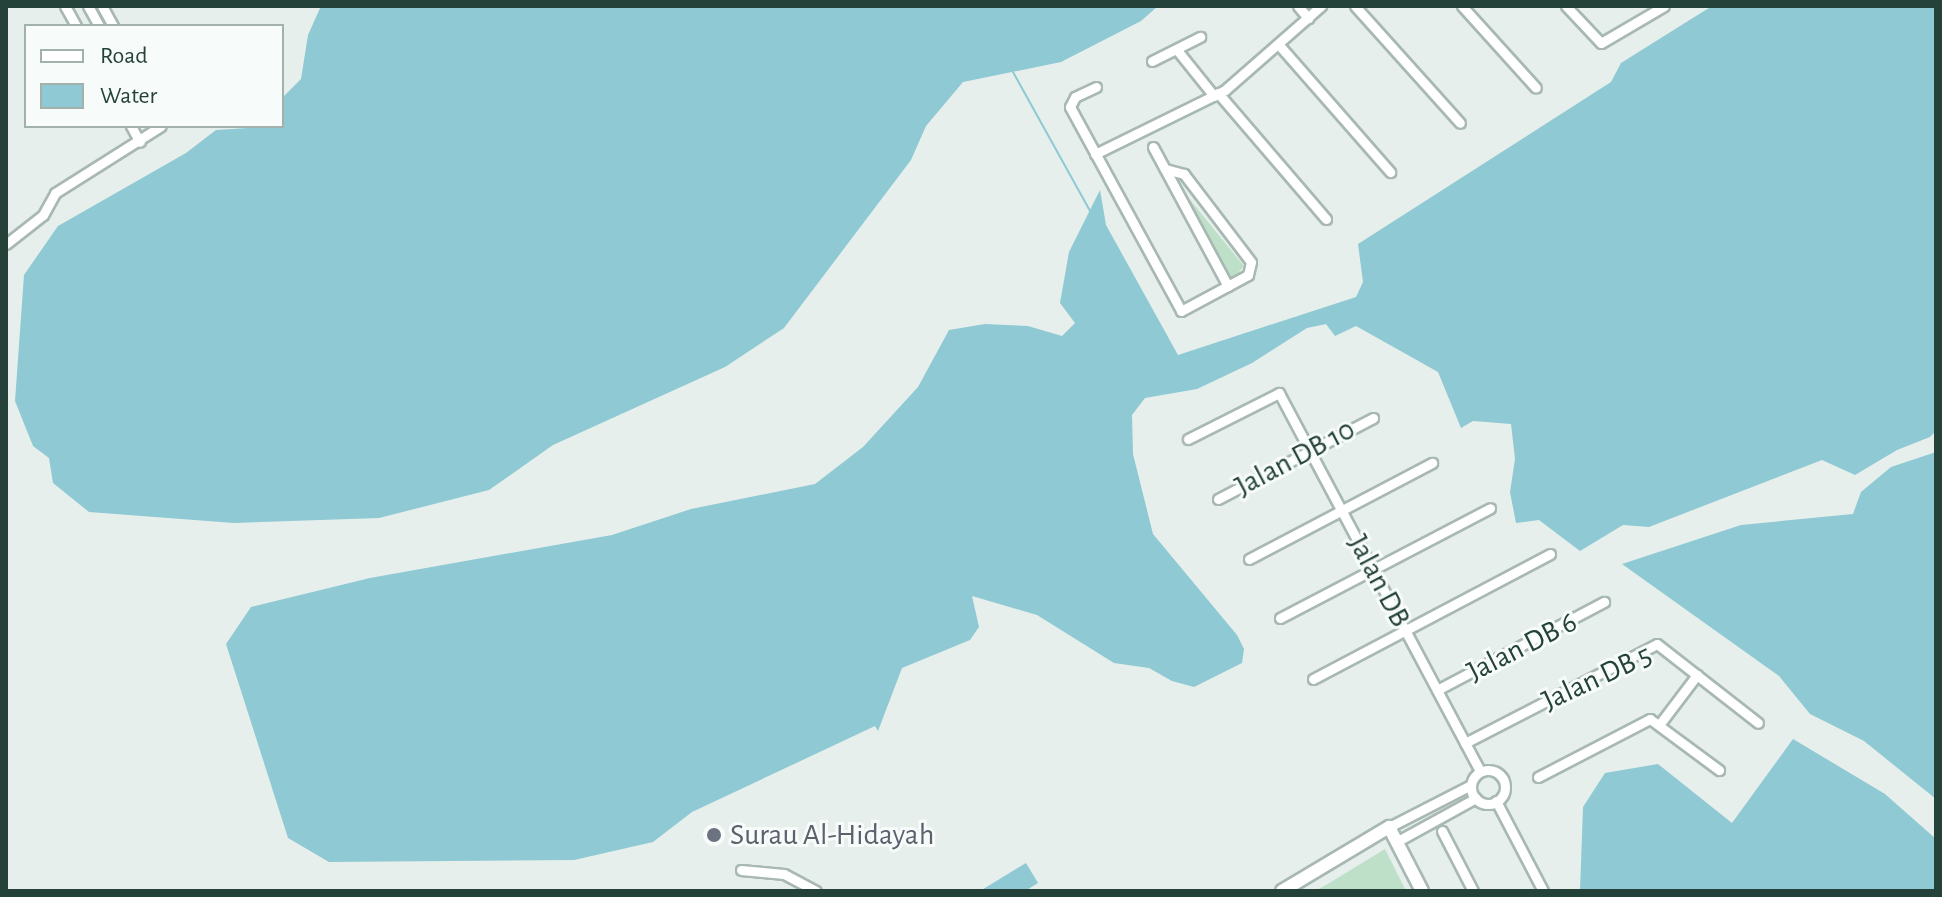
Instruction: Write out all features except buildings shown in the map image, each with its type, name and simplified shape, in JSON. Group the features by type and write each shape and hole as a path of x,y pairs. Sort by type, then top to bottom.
{"street":[{"path":"65,6 75,24"},
{"path":"88,6 98,24"},
{"path":"102,6 112,24"},
{"path":"1298,6 1308,18"},
{"path":"1095,154 1216,95 1279,45 1321,6"},
{"path":"1355,6 1460,123"},
{"path":"1462,6 1536,88"},
{"path":"1566,6 1601,43 1664,6"},
{"path":"1152,61 1200,37"},
{"path":"1279,45 1390,172"},
{"path":"1177,50 1326,219"},
{"path":"1096,87 1075,97 1070,107 1177,310 1249,274 1250,259 1184,174 1165,169"},
{"path":"132,128 140,142"},
{"path":"6,244 43,215 55,193 140,142 157,128"},
{"path":"1153,147 1228,286"},
{"name":"Jalan DB","path":"1188,439 1276,392 1310,450 1480,771"},
{"name":"Jalan DB 10","path":"1218,499 1373,418"},
{"path":"1249,559 1432,463"},
{"path":"1280,618 1490,508"},
{"path":"1313,679 1550,554"},
{"name":"Jalan DB 6","path":"1437,690 1604,602"},
{"name":"Jalan DB 5","path":"1465,743 1657,644 1758,723"},
{"path":"1659,725 1697,675"},
{"path":"1538,777 1644,720 1659,725 1719,770"},
{"path":"1282,891 1389,827 1471,785 1480,771 1501,776 1503,792 1496,801"},
{"path":"1471,785 1476,798"},
{"path":"1396,842 1476,798 1496,801"},
{"path":"1496,801 1543,891"},
{"path":"1389,827 1422,891"},
{"path":"1442,831 1473,891"},
{"path":"741,870 784,874 816,891"}],"green space":[{"path":"1182,190 1244,266 1234,278 1226,276"},
{"path":"1385,849 1406,891 1315,891 1331,882"}],"water":[{"path":"321,6 1158,6 1141,21 1061,62 963,82 926,126 911,160 784,328 725,367 553,445 489,490 379,518 234,523 89,512 53,483 49,458 33,446 15,401 24,275 58,226 186,153 216,130 284,128 284,96 301,79 308,35"},
{"path":"1712,6 1936,6 1936,431 1930,437 1897,450 1855,475 1822,460 1649,527 1623,525 1580,551 1539,520 1516,523 1510,492 1515,459 1511,424 1473,421 1461,428 1438,372 1356,326 1335,336 1326,324 1307,328 1252,363 1197,389 1145,398 1132,415 1133,454 1153,534 1237,635 1244,649 1242,663 1194,687 1172,681 1149,668 1114,663 1037,615 972,596 979,627 970,640 902,668 878,731 875,726 692,812 653,842 574,860 329,862 288,838 226,644 251,607 370,578 612,535 691,509 815,484 863,447 918,387 949,330 985,324 1028,326 1062,336 1075,323 1060,303 1069,252 1100,190 1106,225 1178,355 1356,297 1363,282 1358,244 1611,82 1621,63"},
{"path":"1936,452 1936,799 1864,741 1810,714 1779,676 1622,564 1741,525 1853,514 1861,492 1891,467"},
{"path":"1793,739 1885,794 1936,839 1936,891 1580,891 1583,807 1605,773 1658,764 1732,823"},
{"path":"1026,863 1038,883 1025,891 980,891"}],"waterway":[{"path":"1013,72 1091,213"}],"place":[{"name":"Surau Al-Hidayah","path":"714,835"}]}
